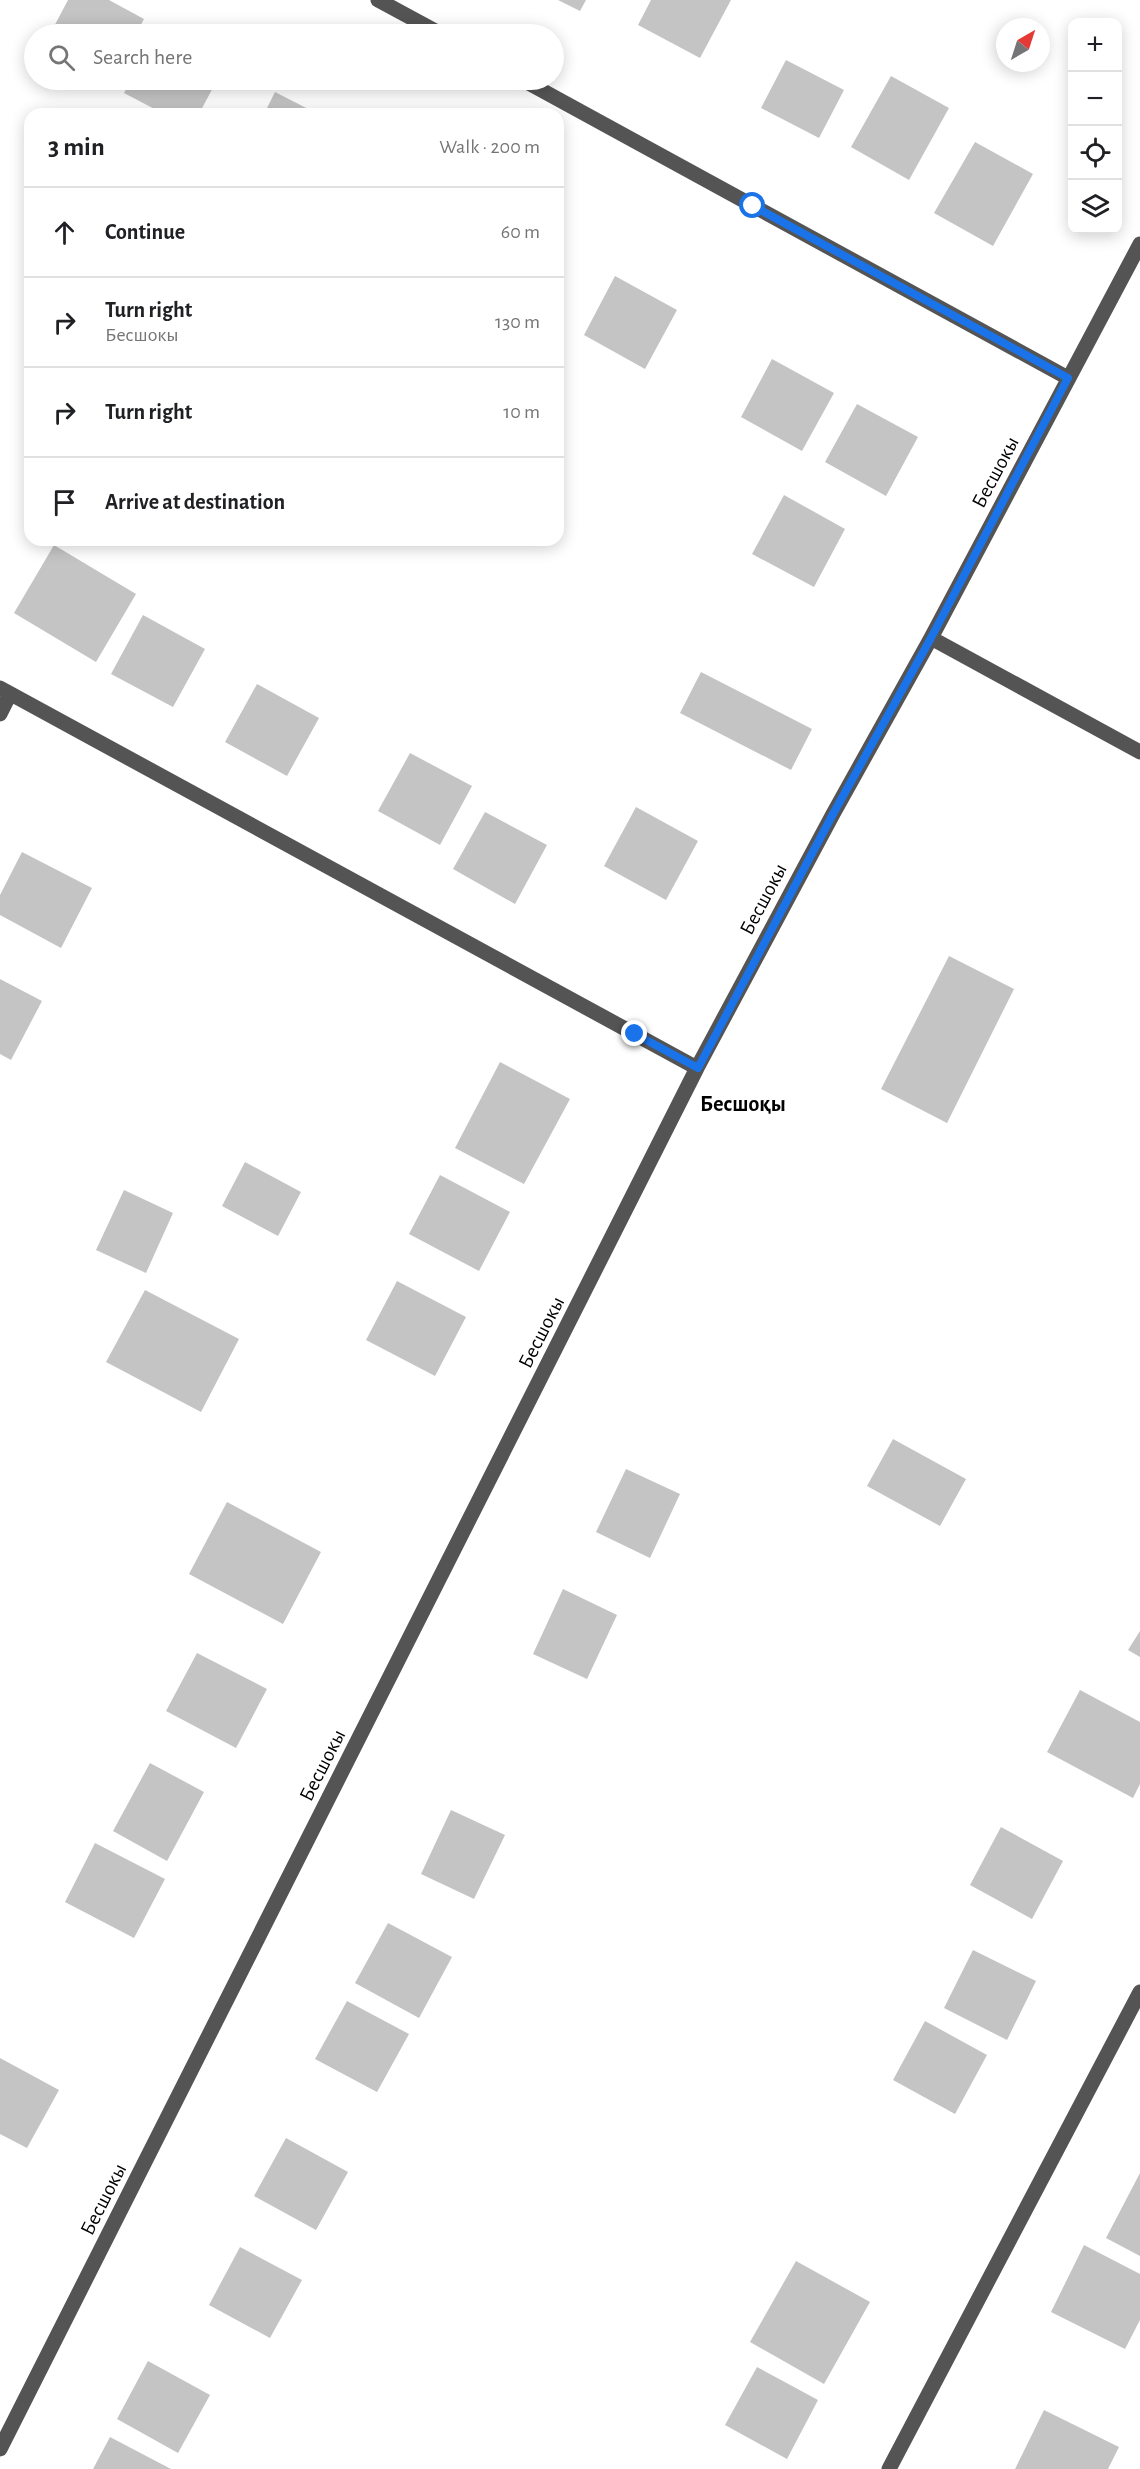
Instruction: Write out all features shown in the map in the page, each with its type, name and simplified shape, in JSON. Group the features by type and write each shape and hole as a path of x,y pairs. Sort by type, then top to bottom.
{"street":[{"path":"378,0 422,24"},
{"path":"541,90 1068,378"},
{"name":"Бесшокы","path":"0,2449 698,1068 833,814 931,638 1140,244"},
{"path":"931,638 1140,752"},
{"path":"0,714 5,691 698,1068"},
{"path":"889,2469 1140,1992"}],"building":[{"path":"68,0 109,0 144,19 141,24 55,24"},
{"path":"558,0 586,0 580,11"},
{"path":"651,0 731,0 700,58 638,25"},
{"path":"786,60 844,90 819,138 761,108"},
{"path":"891,76 949,108 909,180 851,147"},
{"path":"126,90 212,90 202,108 153,108 124,93"},
{"path":"275,92 306,108 267,108"},
{"path":"975,142 1033,174 993,246 934,213"},
{"path":"615,276 677,310 645,369 584,335"},
{"path":"772,359 834,393 802,451 741,417"},
{"path":"857,404 918,437 886,496 825,462"},
{"path":"784,495 845,529 814,587 752,554"},
{"path":"53,546 136,594 96,662 14,613"},
{"path":"143,615 205,649 173,707 111,674"},
{"path":"701,672 812,729 791,770 680,713"},
{"path":"257,684 319,718 287,776 225,742"},
{"path":"410,753 472,786 440,845 378,811"},
{"path":"636,807 698,841 666,900 604,866"},
{"path":"485,812 547,845 515,904 453,869"},
{"path":"22,852 92,888 61,948 0,915 0,895"},
{"path":"949,956 1014,989 947,1123 881,1089"},
{"path":"0,979 42,1001 11,1060 0,1054"},
{"path":"500,1062 570,1099 524,1184 455,1148"},
{"path":"245,1162 301,1192 278,1236 222,1206"},
{"path":"440,1175 510,1212 479,1271 409,1234"},
{"path":"124,1190 173,1213 146,1273 96,1250"},
{"path":"397,1281 466,1317 435,1376 366,1340"},
{"path":"145,1290 239,1339 201,1412 106,1362"},
{"path":"893,1439 966,1479 940,1526 867,1486"},
{"path":"626,1469 680,1494 650,1558 596,1532"},
{"path":"227,1502 321,1552 283,1624 189,1574"},
{"path":"563,1589 617,1615 587,1679 533,1654"},
{"path":"1140,1631 1140,1657 1128,1650"},
{"path":"197,1653 267,1689 236,1748 166,1711"},
{"path":"1080,1690 1140,1722 1140,1784 1133,1798 1047,1752"},
{"path":"150,1763 204,1792 167,1861 113,1831"},
{"path":"451,1810 505,1835 474,1899 421,1874"},
{"path":"1001,1827 1063,1861 1032,1919 970,1885"},
{"path":"95,1843 165,1879 134,1938 65,1902"},
{"path":"388,1923 452,1957 419,2018 355,1983"},
{"path":"973,1950 1036,1981 1007,2040 944,2008"},
{"path":"347,2001 409,2034 377,2092 315,2059"},
{"path":"925,2021 987,2055 955,2114 893,2080"},
{"path":"0,2058 59,2090 27,2148 0,2134"},
{"path":"286,2138 348,2172 316,2230 254,2196"},
{"path":"1140,2173 1140,2256 1106,2238"},
{"path":"1084,2245 1140,2274 1140,2320 1125,2349 1051,2312"},
{"path":"240,2247 302,2280 270,2338 209,2305"},
{"path":"796,2261 870,2302 824,2384 750,2342"},
{"path":"148,2361 210,2395 178,2453 117,2419"},
{"path":"757,2367 818,2400 787,2459 725,2425"},
{"path":"1044,2410 1119,2447 1108,2469 1015,2469"},
{"path":"110,2437 171,2469 93,2469"}],"district":[{"name":"Бесшоқы","path":"743,1103"}],"route":[{"path":"635,1034 698,1068 833,814 931,638 1068,378 753,206"}]}
